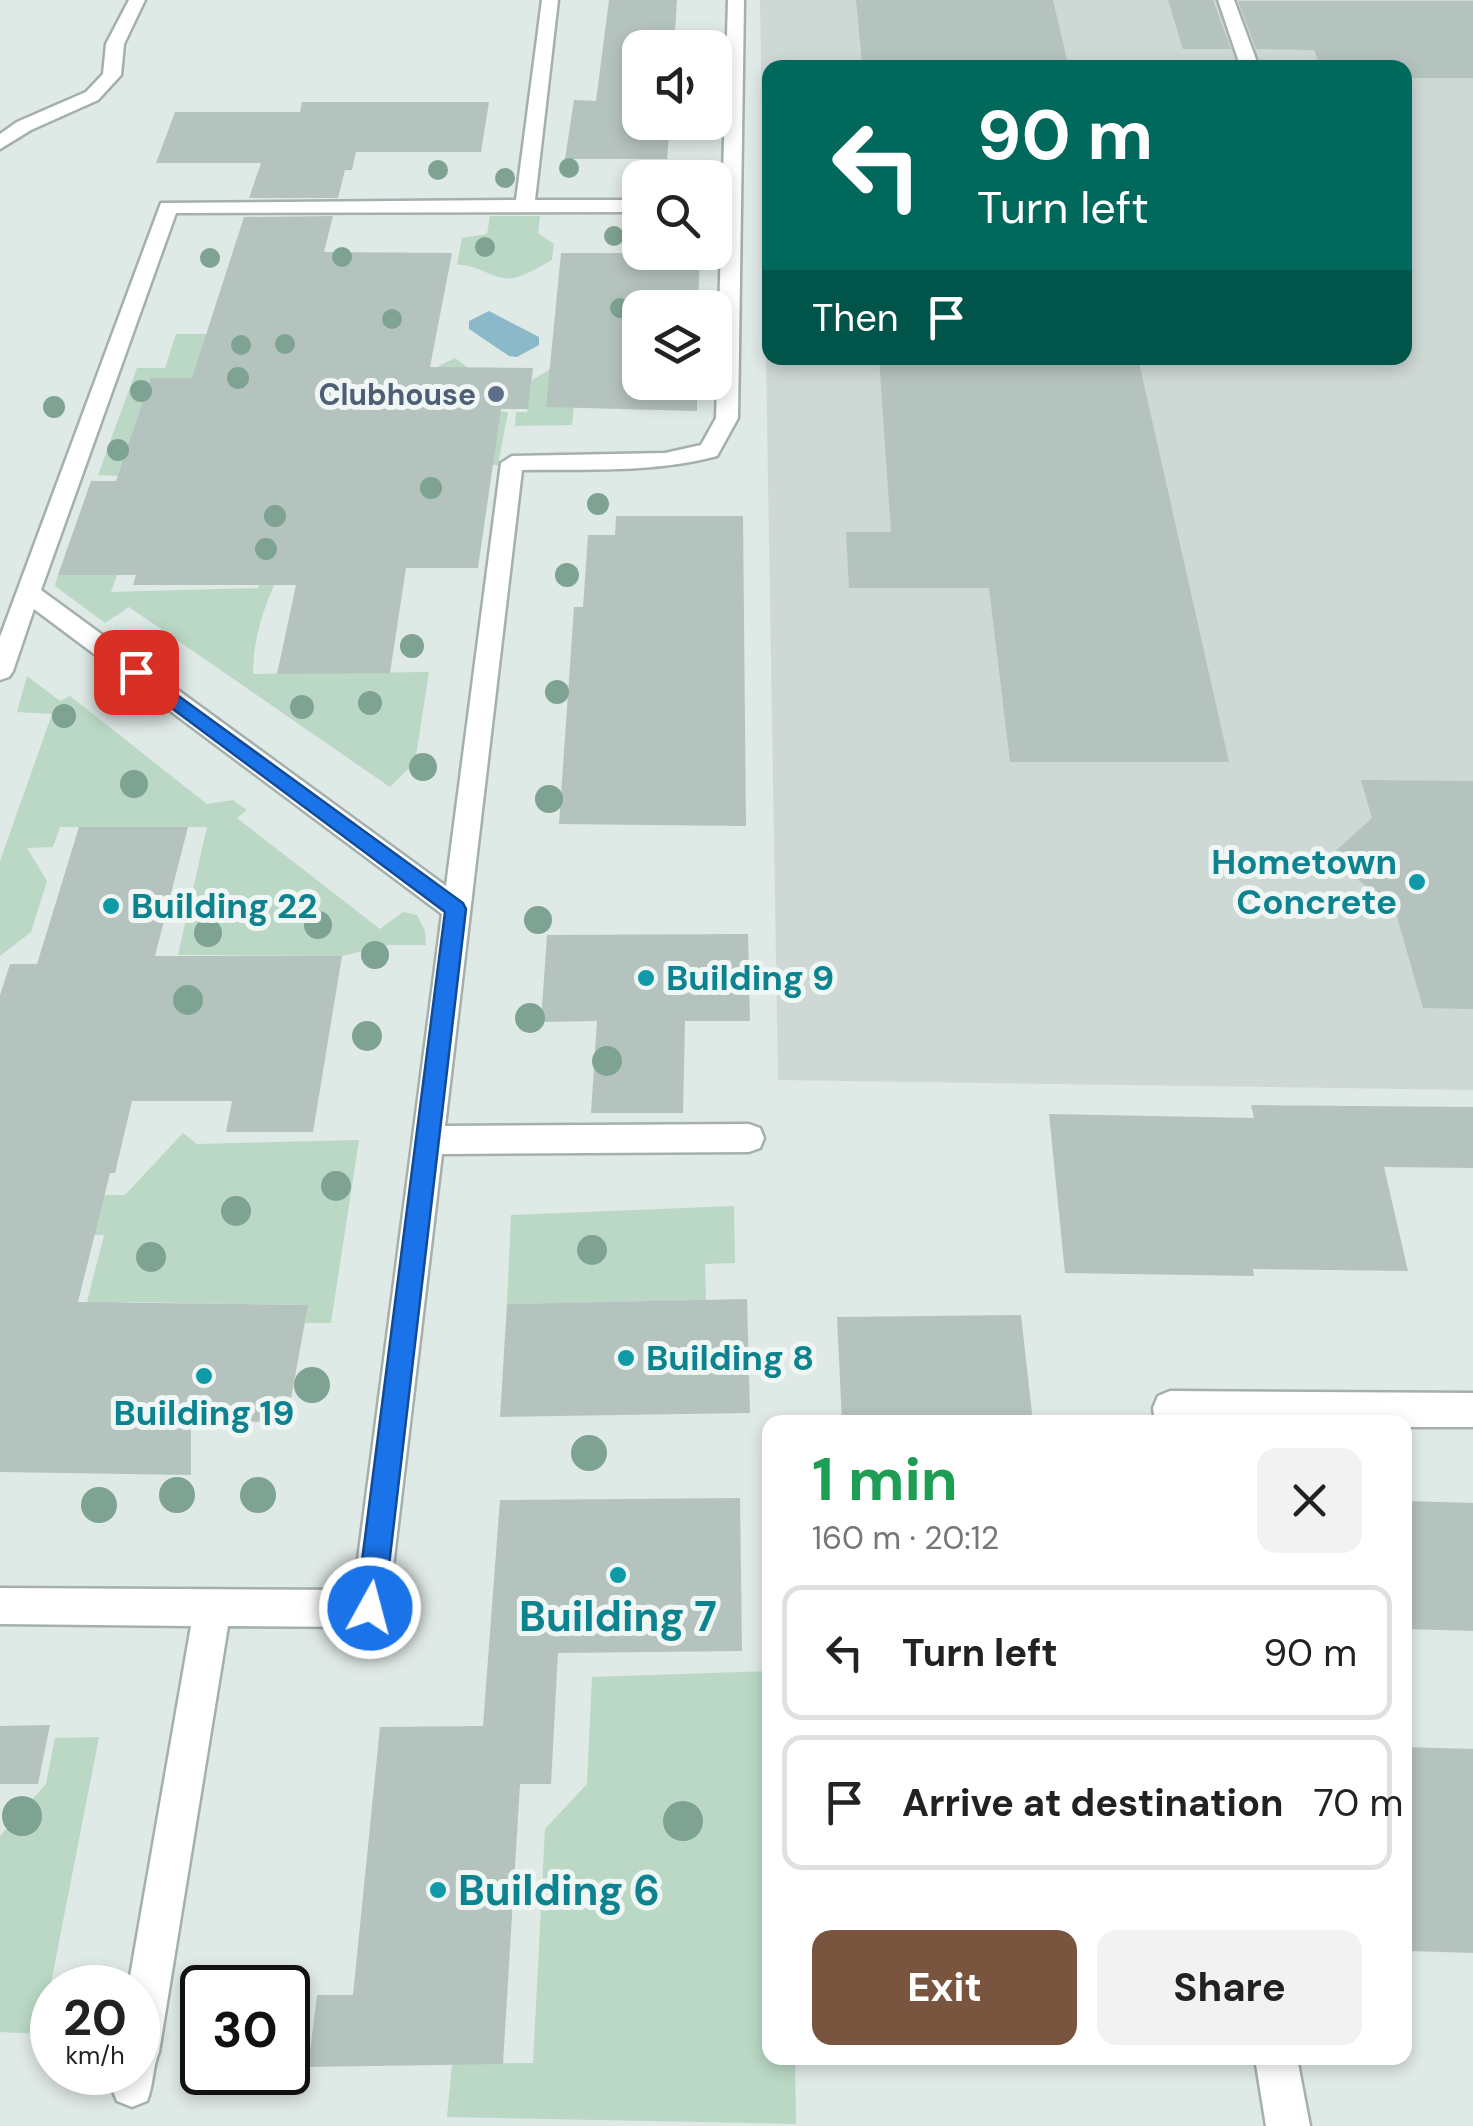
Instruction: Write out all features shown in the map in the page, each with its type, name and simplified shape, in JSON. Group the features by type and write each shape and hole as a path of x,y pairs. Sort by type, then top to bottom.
{"street":[{"path":"0,143 24,126 92,96 112,76 115,44 137,0"},
{"path":"526,206 550,0"},
{"path":"726,160 736,0"},
{"path":"1226,0 1247,60"},
{"path":"0,671 168,207 622,206"},
{"path":"0,1606 370,1608 512,462 665,460 709,450 728,418 725,270"},
{"path":"29,593 456,909"},
{"path":"427,1140 749,1138"},
{"path":"1171,1415 1170,1408 1473,1410"},
{"path":"152,1965 213,1608"},
{"path":"1277,2065 1288,2126"}],"shaded area":[{"path":"760,0 1473,0 1473,1090 778,1080 766,365 1412,365 1412,60 762,60 762,120"}],"green space":[{"path":"490,216 540,216 538,233 554,244 552,260 507,279 457,265 462,238 487,234"},
{"path":"176,334 326,334 429,430 439,366 455,358 467,367 459,408 508,412 498,465 446,466 275,583 262,616 253,674 429,672 415,762 390,787 129,607 105,623 55,586 58,575 93,575 123,476 98,475 137,368 165,368","holes":["153,474 265,567 258,588 111,592"]},
{"path":"580,352 572,425 515,426 516,412 527,412 532,380"},
{"path":"27,676 60,701 70,696 207,804 233,800 247,810 237,818 380,929 403,912 417,915 425,931 426,945 389,945 342,956 178,955 207,827 60,827 53,847 27,848 47,881 31,932 0,956 0,861 52,714 17,712"},
{"path":"183,1133 197,1144 359,1140 331,1323 305,1323 307,1305 130,1302 86,1306 104,1235 0,1234 0,1195 125,1195"},
{"path":"734,1206 735,1263 705,1264 706,1300 507,1304 511,1215"},
{"path":"762,1671 762,2065 795,2065 796,2124 447,2117 452,2064 533,2063 545,1829 587,1784 592,1677"},
{"path":"99,1737 54,1965 30,1965 30,2033 0,2032 0,1836 46,1784 55,1738"}],"water":[{"path":"489,311 539,337 539,345 517,357 509,356 469,329 469,321"}],"building":[{"path":"609,0 677,0 675,30 622,30 622,140 669,140 667,159 565,159 574,100 596,101"},
{"path":"856,0 1053,0 1067,60 862,60"},
{"path":"1168,0 1213,0 1231,49 1183,49"},
{"path":"1238,1 1473,1 1473,78 1412,78 1412,60 1318,60 1314,50 1256,49"},
{"path":"302,102 489,102 481,152 356,152 352,170 345,170 338,198 249,198 261,163 156,163 175,112 300,112"},
{"path":"333,216 324,252 452,253 430,367 533,368 528,409 501,409 478,568 406,568 390,673 277,674 296,585 133,585 136,575 58,575 91,481 116,481 151,378 192,378 244,217"},
{"path":"561,253 622,253 622,270 699,270 699,290 622,290 622,400 697,400 697,411 546,407"},
{"path":"879,365 1140,365 1229,762 1010,762 989,588 849,588 846,532 891,532"},
{"path":"616,516 743,516 746,826 559,824 574,607 583,607 588,535 615,535"},
{"name":"Hometown Concrete","path":"1361,780 1473,781 1473,1009 1423,1008 1394,906 1328,858 1372,818"},
{"path":"79,827 188,827 155,956 342,956 313,1132 226,1132 232,1101 132,1101 115,1173 110,1173 78,1302 308,1305 287,1421 191,1423 191,1475 0,1472 0,995 10,964 37,964"},
{"name":"Building 9","path":"748,934 750,1021 685,1021 683,1113 591,1113 597,1021 541,1022 547,935"},
{"path":"1251,1105 1473,1107 1473,1168 1384,1167 1408,1271 1253,1269 1254,1276 1065,1273 1049,1114 1254,1118"},
{"name":"Building 8","path":"747,1299 750,1413 500,1417 507,1304"},
{"path":"1021,1315 1032,1415 842,1415 837,1317"},
{"path":"740,1498 742,1651 558,1653 551,1784 520,1784 503,2064 310,2067 317,1995 353,1995 380,1727 483,1726 500,1500"},
{"path":"1412,1501 1473,1503 1473,1631 1412,1629"},
{"path":"50,1725 38,1784 0,1784 0,1726"},
{"path":"1412,1747 1473,1749 1473,1953 1412,1951"}],"place":[{"name":"Clubhouse","path":"496,394"},
{"name":"Hometown Concrete","path":"1417,882"},
{"name":"Building 22","path":"111,906"},
{"name":"Building 9","path":"646,978"},
{"name":"Building 8","path":"626,1358"},
{"name":"Building 19","path":"204,1376"},
{"name":"Building 7","path":"618,1575"},
{"name":"Building 6","path":"438,1890"}],"route":[{"path":"136,672 456,909 370,1608"}]}
